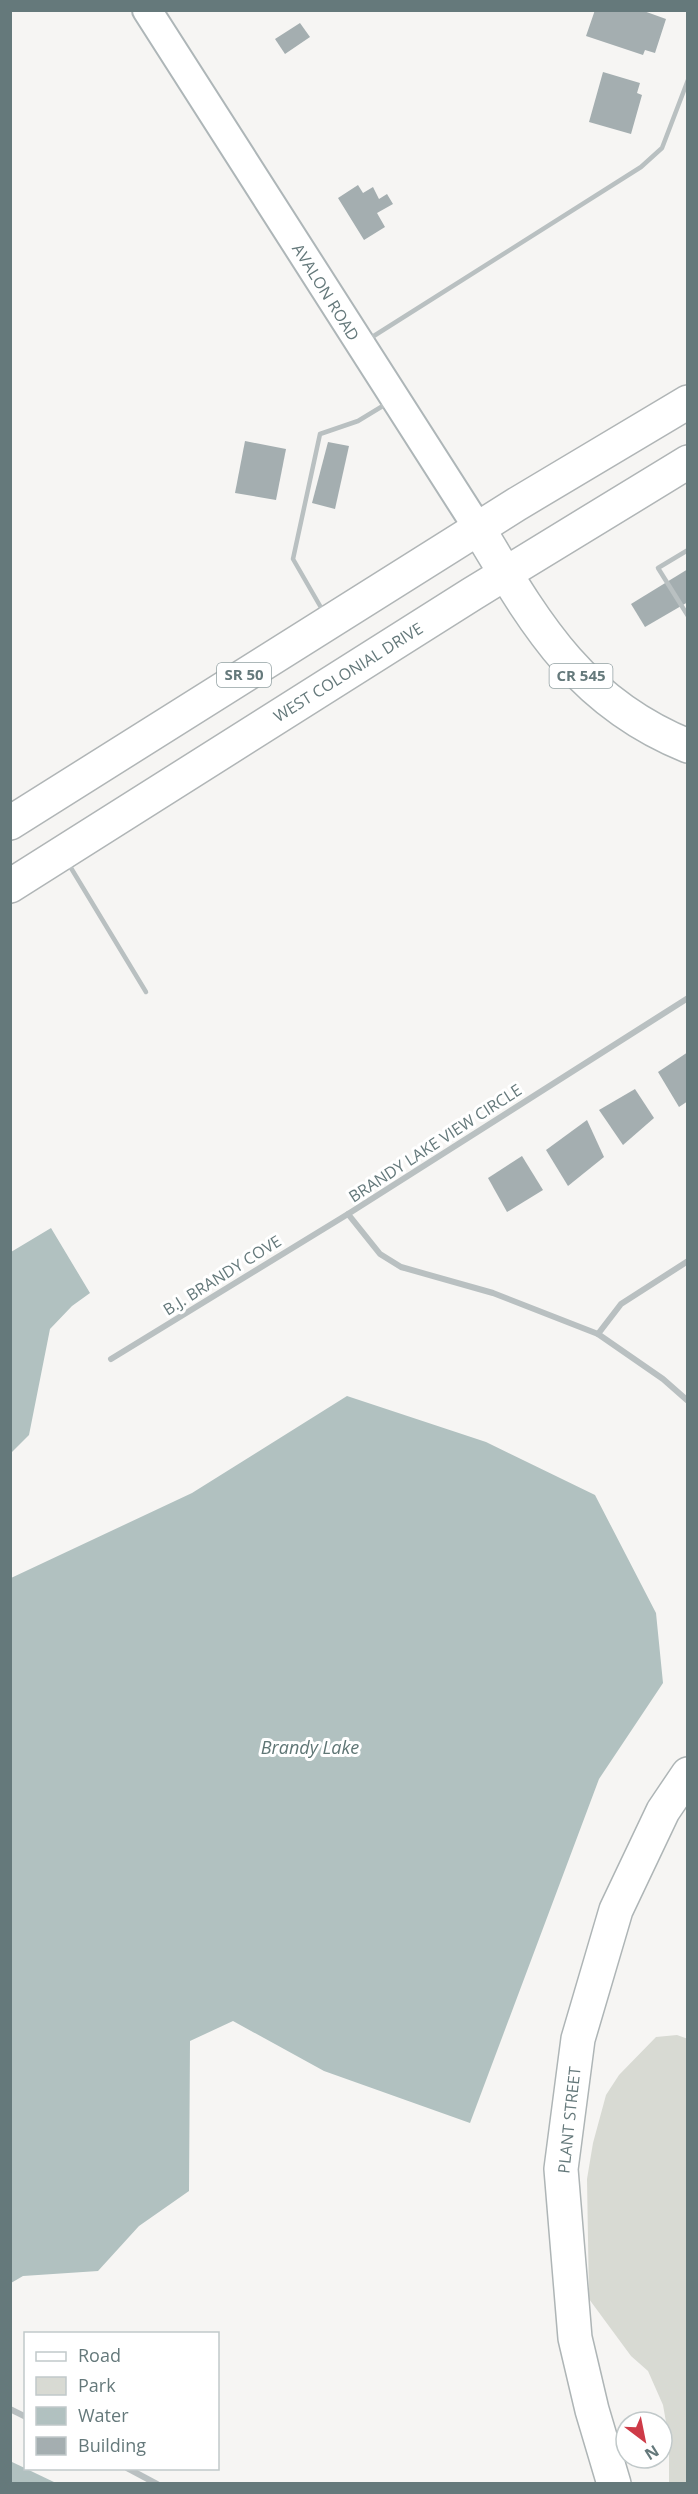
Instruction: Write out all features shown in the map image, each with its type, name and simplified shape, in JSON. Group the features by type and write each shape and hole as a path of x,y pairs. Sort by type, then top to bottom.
{"main road":[{"name":"AVALON ROAD","path":"147,10 396,398 505,573"},
{"name":"SR 50","path":"10,823 478,528 687,402"},
{"name":"WEST COLONIAL DRIVE","path":"10,886 505,573 683,469"},
{"name":"CR 545","path":"505,573 551,645 591,687 619,709 687,746"},
{"name":"PLANT STREET","path":"614,2484 574,2338 561,2169 578,2040 616,1910 663,1811 687,1774"}],"street":[{"name":"BRANDY LAKE VIEW CIRCLE","path":"687,998 348,1214 380,1254 402,1267 494,1293 598,1334 663,1379 687,1401"},
{"name":"B.J. BRANDY COVE","path":"111,1359 348,1214"},
{"path":"598,1334 621,1304 687,1262"},
{"path":"10,2409 24,2416"},
{"path":"129,2470 157,2484"}],"lane":[{"path":"360,345 641,167 662,148 687,80"},
{"path":"329,622 292,558 320,434 358,421 396,398"},
{"path":"687,550 658,568 687,616"},
{"path":"61,853 146,992"}],"green space":[{"path":"677,2035 688,2039 687,2484 669,2483 669,2470 674,2470 674,2410 664,2410 648,2371 631,2356 589,2299 587,2179 593,2143 606,2095 619,2075 656,2037"}],"water":[{"path":"51,1228 90,1293 72,1306 50,1329 29,1435 11,1453 11,1252"},
{"name":"Brandy Lake","path":"347,1396 486,1442 595,1495 656,1613 663,1683 599,1779 470,2123 324,2071 233,2021 190,2041 189,2191 139,2226 98,2271 23,2276 11,2283 11,1578 192,1493"},
{"path":"10,2461 24,2468 24,2470 29,2470 56,2483 11,2483"}],"building":[{"path":"595,10 641,10 666,19 655,53 645,50 643,55 586,36"},
{"path":"300,23 310,37 285,54 275,39"},
{"path":"603,72 640,83 637,93 642,95 631,134 589,122"},
{"path":"358,185 363,193 373,187 379,199 387,194 393,204 377,213 385,227 364,240 338,198"},
{"path":"245,441 286,449 276,500 235,493"},
{"path":"328,442 349,446 335,509 312,503"},
{"path":"688,569 688,602 645,627 631,604"},
{"path":"688,1052 688,1101 679,1107 658,1072"},
{"path":"635,1089 654,1118 623,1145 599,1110"},
{"path":"587,1120 604,1157 568,1186 546,1150"},
{"path":"522,1156 543,1190 507,1212 488,1178"}]}
